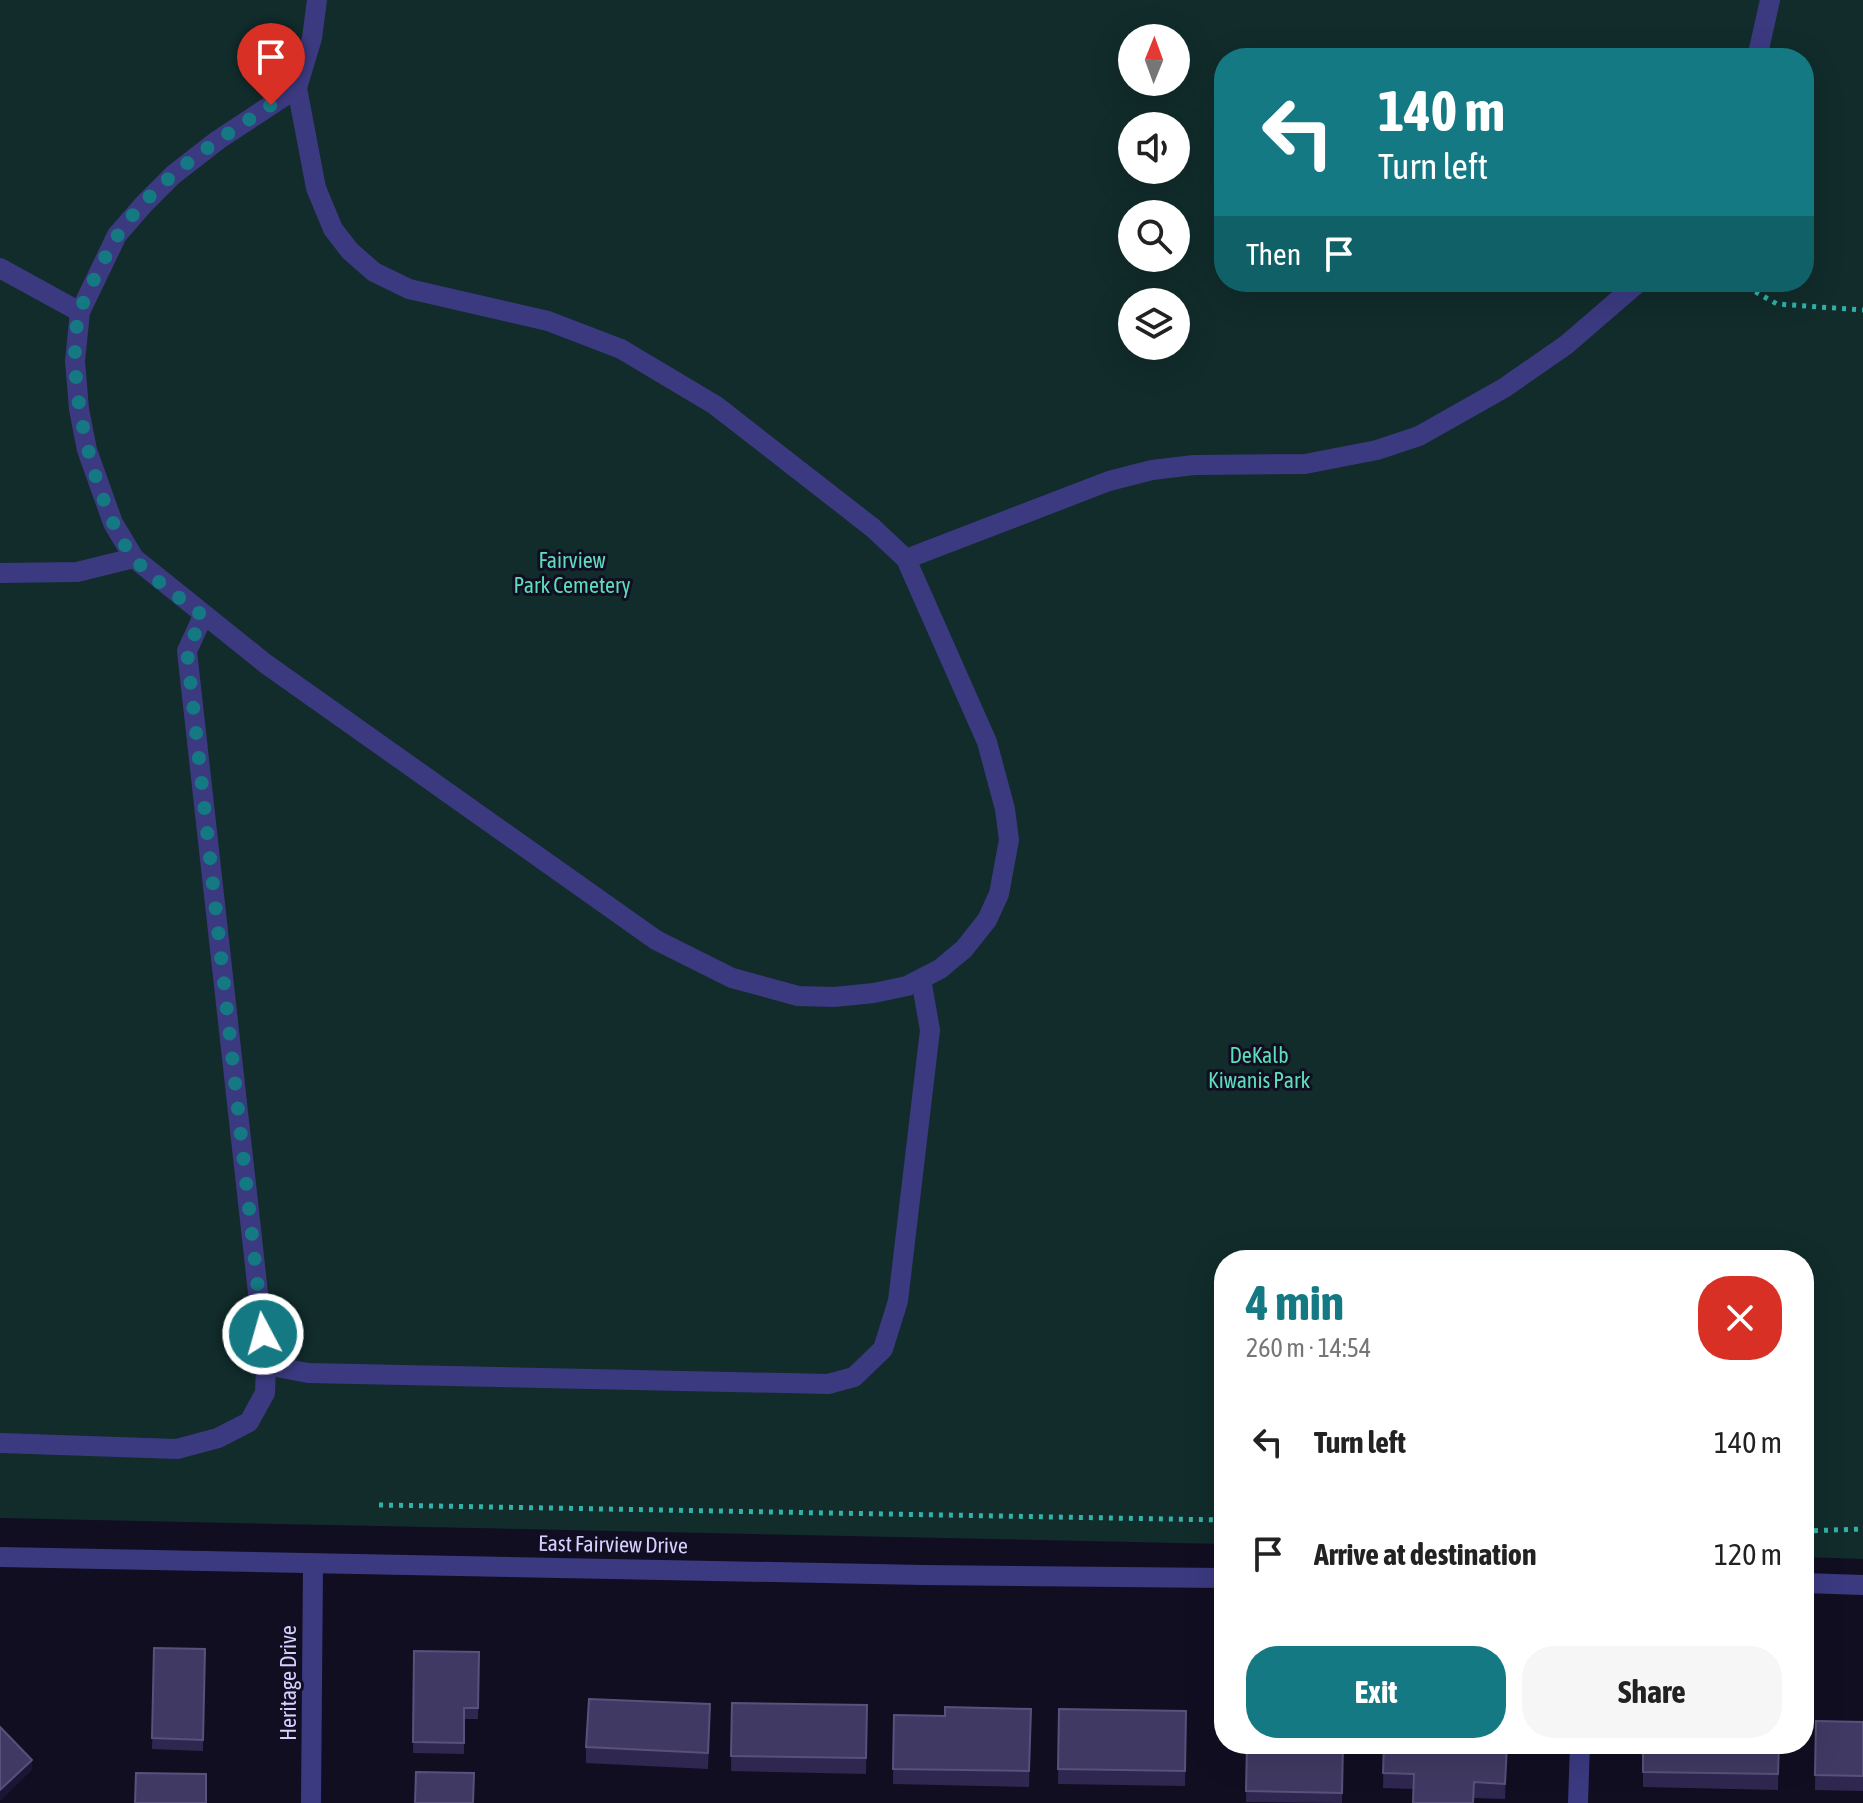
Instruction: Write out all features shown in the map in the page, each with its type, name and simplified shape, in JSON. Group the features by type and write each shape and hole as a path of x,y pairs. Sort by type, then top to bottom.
{"street":[{"path":"297,88 218,140 173,175 144,204 117,235 80,312 75,361 79,409 87,450 113,523 134,558 203,616 596,899 668,947 732,978 798,996 834,997 874,993 907,986 940,969 964,949 987,920 999,894 1009,840 1005,809 987,742 906,559 873,528 715,405 621,349 548,321 409,289 374,272 350,251 333,229 316,188 297,88 312,38 317,0"},
{"path":"1759,48 1770,0"},
{"path":"0,268 80,312"},
{"path":"906,559 1109,481 1152,470 1194,465 1305,464 1351,456 1419,436 1504,388 1566,345 1627,292"},
{"path":"0,573 77,572 134,558"},
{"path":"0,1443 177,1449 218,1438 249,1422 265,1393 266,1365 187,651 203,616"},
{"path":"266,1365 308,1373 813,1384 828,1384 854,1377 883,1349 898,1301 930,1030 921,979"},
{"name":"East Fairview Drive","path":"0,1557 1214,1578"},
{"name":"Heritage Drive","path":"311,1803 313,1564"},
{"path":"1814,1583 1863,1585"},
{"path":"1578,1803 1580,1754"}],"path":[{"path":"1756,292 1777,304 1863,310"},
{"path":"379,1505 1214,1520"},
{"path":"1814,1531 1863,1529"}],"green space":[{"name":"Fairview Park Cemetery","path":"0,0 1863,0 1863,1559 1814,1557 1814,1250 1214,1250 1214,1544 0,1518"}],"building":[{"path":"154,1648 205,1649 203,1740 152,1738"},
{"path":"414,1651 479,1652 478,1708 464,1708 464,1743 413,1742"},
{"path":"589,1699 710,1704 708,1753 586,1747"},
{"path":"732,1703 867,1705 866,1758 731,1756"},
{"path":"945,1707 1031,1709 1029,1771 893,1769 894,1715 945,1716"},
{"path":"1059,1709 1186,1711 1185,1771 1058,1769"},
{"path":"1816,1721 1863,1722 1863,1776 1815,1775"},
{"path":"0,1727 32,1760 0,1790"},
{"path":"1247,1754 1343,1754 1342,1793 1246,1791"},
{"path":"1384,1754 1506,1754 1505,1784 1474,1782 1473,1803 1413,1803 1414,1774 1383,1773"},
{"path":"1643,1754 1779,1754 1778,1774 1643,1772"},
{"path":"416,1772 474,1773 473,1803 415,1803"},
{"path":"136,1773 206,1774 206,1803 135,1803"}],"route":[{"path":"263,1334 187,651 203,616 134,558 113,523 87,450 79,409 75,361 80,312 117,235 173,175 271,105"}],"park label":[{"name":"DeKalb Kiwanis Park","path":"1259,1068"}]}
